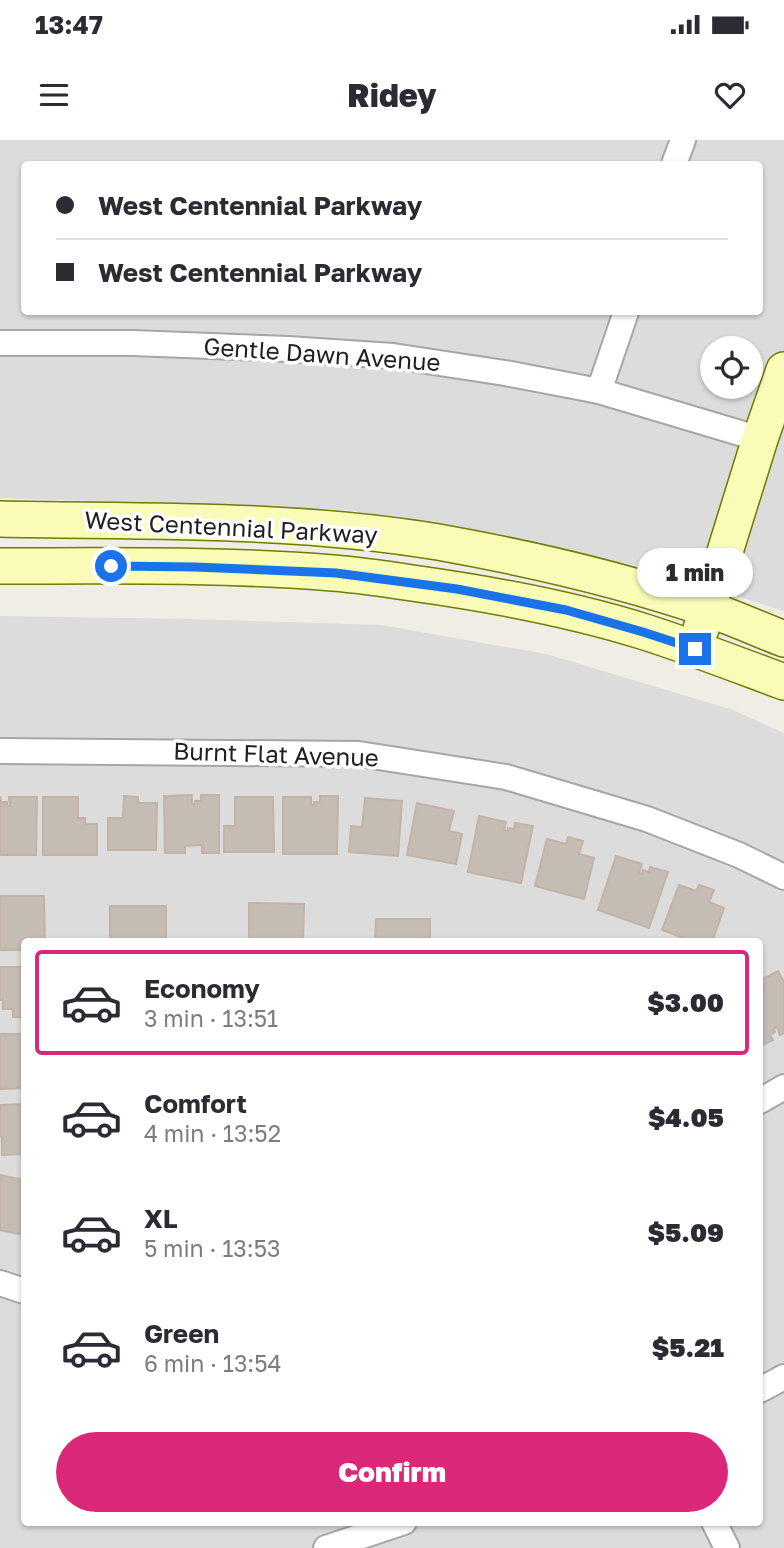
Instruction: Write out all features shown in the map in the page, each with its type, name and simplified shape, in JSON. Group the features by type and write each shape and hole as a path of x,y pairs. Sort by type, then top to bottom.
{"main road":[{"path":"695,649 784,370"},
{"name":"West Centennial Parkway","path":"0,519 247,524 437,542 576,571 707,608 784,639"},
{"name":"West Centennial Parkway","path":"0,565 195,567 336,573 457,589 566,610 695,649 784,682"}],"street":[{"path":"675,161 683,140"},
{"path":"599,391 625,315"},
{"name":"Gentle Dawn Avenue","path":"0,343 133,343 393,356 599,391 760,439"},
{"name":"Burnt Flat Avenue","path":"0,751 359,754 506,777 634,815 739,855 784,877"},
{"path":"763,1099 784,1087"},
{"path":"0,1283 21,1291"},
{"path":"763,1388 784,1377"},
{"path":"326,1548 392,1526"},
{"path":"717,1526 727,1548"}],"shaded area":[{"path":"0,140 784,140 784,611 649,568 350,510 0,498"},
{"path":"0,616 381,625 546,654 733,710 784,733 784,1548 0,1548"}],"building":[{"path":"192,795 192,804 195,804 195,801 201,801 201,795 219,795 219,853 202,853 202,845 185,846 185,853 165,853 164,796"},
{"path":"0,796 1,802 7,802 7,806 10,806 9,797 37,797 36,855 0,855"},
{"path":"124,796 138,797 138,803 157,803 156,850 108,850 108,818 123,818"},
{"path":"320,796 338,796 337,854 283,854 283,797 311,797 311,805 314,805 314,802 320,802"},
{"path":"43,797 78,797 78,818 85,818 85,824 97,824 97,855 43,855"},
{"path":"235,797 273,797 274,852 224,852 224,826 235,826"},
{"path":"365,798 402,801 398,856 349,852 351,826 362,827"},
{"path":"417,803 454,811 449,831 462,834 456,864 407,855"},
{"path":"479,816 506,822 504,830 508,831 508,828 514,829 515,823 533,826 521,883 468,872"},
{"path":"568,837 583,841 579,854 594,858 584,899 535,886 547,839 566,844"},
{"path":"616,856 642,864 639,873 642,874 643,870 649,872 650,867 668,872 649,928 598,910"},
{"path":"679,885 696,891 699,885 714,890 709,902 724,908 713,938 683,938 662,930"},
{"path":"0,896 44,896 45,938 21,938 21,950 0,950"},
{"path":"249,903 304,904 303,938 249,938"},
{"path":"110,906 166,906 166,938 110,938"},
{"path":"376,919 430,919 430,938 375,938"},
{"path":"0,967 21,967 21,1017 13,1017 13,1009 3,1009 3,1000 0,1000"},
{"path":"778,971 784,982 784,1033 780,1035 777,1027 770,1035 773,1040 763,1045 764,987 763,979"},
{"path":"0,1034 21,1034 21,1088 0,1089"},
{"path":"21,1104 21,1154 2,1155 0,1105"},
{"path":"0,1175 21,1179 21,1234 0,1230"}],"route":[{"path":"111,566 336,573 457,589 566,610 695,649"}]}
